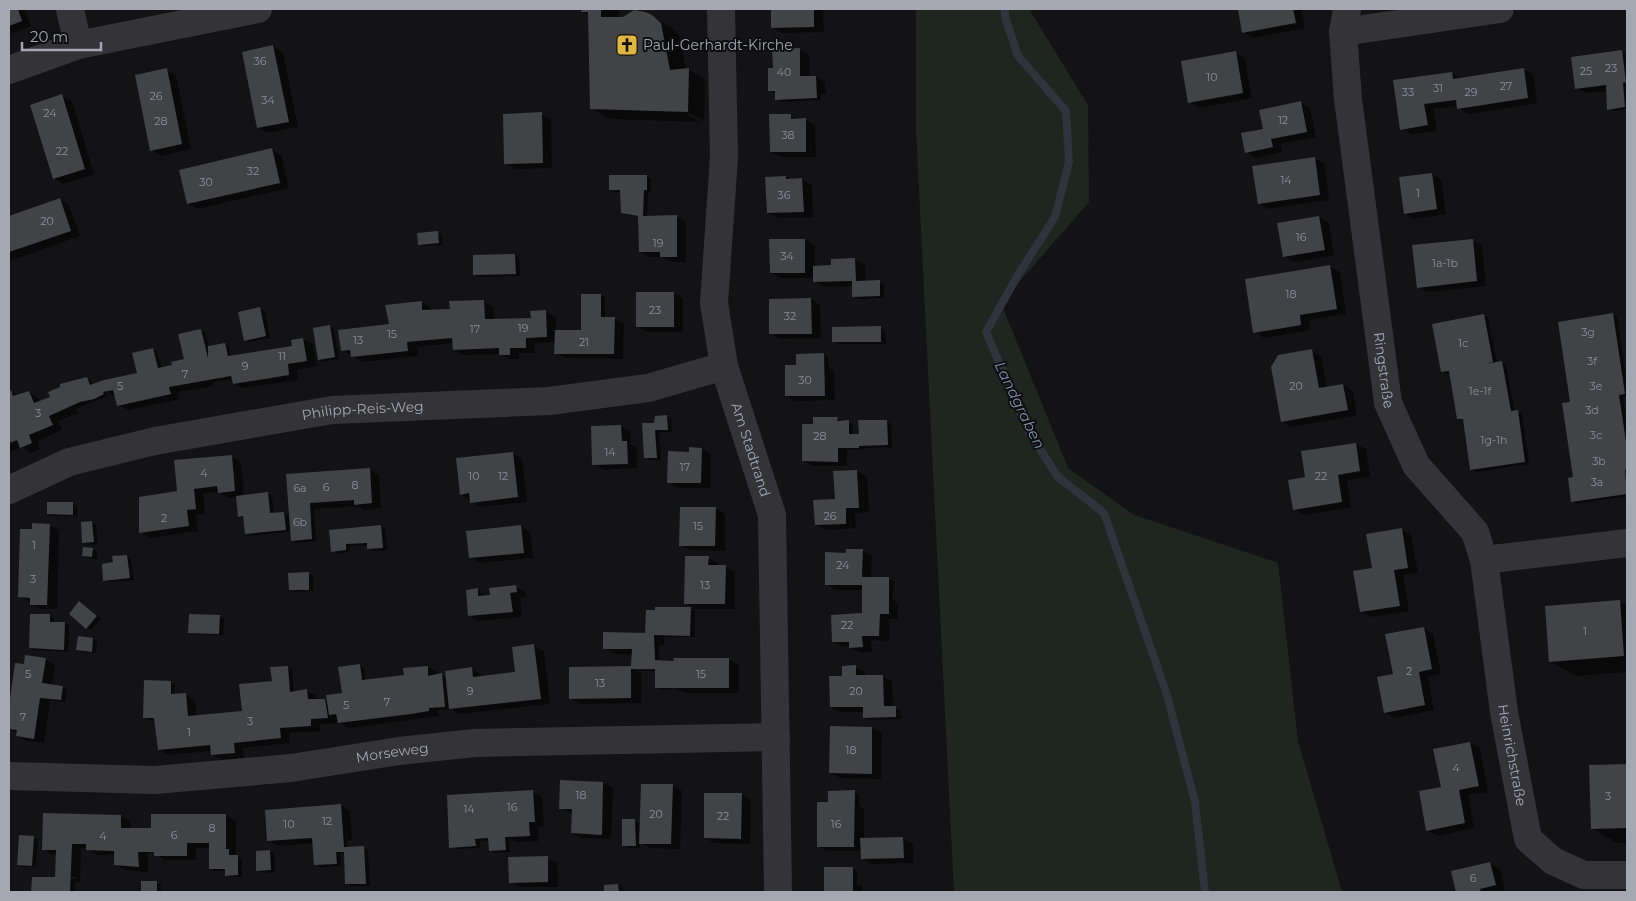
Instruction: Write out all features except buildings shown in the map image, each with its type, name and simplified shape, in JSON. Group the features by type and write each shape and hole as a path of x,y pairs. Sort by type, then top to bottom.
{"street":[{"path":"70,9 78,44"},
{"path":"9,70 78,44 258,9"},
{"name":"Am Stadtrand","path":"721,9 724,157 714,303 724,366 772,515 778,892"},
{"path":"1345,20 1500,9"},
{"name":"Ringstraße","path":"1345,20 1348,99 1388,403 1416,466 1475,532 1484,560"},
{"name":"Philipp-Reis-Weg","path":"9,490 69,462 155,440 332,410 549,401 648,388 724,366"},
{"path":"1484,560 1627,543"},
{"name":"Heinrichstraße","path":"1484,560 1504,712 1528,839 1553,861 1584,875 1627,875"},
{"name":"Morseweg","path":"9,776 155,780 291,768 399,751 475,743 776,737"}],"shaded area":[{"path":"916,9 1029,9 1088,105 1089,202 1001,303 1068,468 1134,515 1278,563 1298,741 1342,892 954,892 916,129"}],"waterway":[{"name":"Landgraben","path":"1005,9 1005,17 1018,56 1066,111 1069,162 1055,217 1019,273 986,332 1029,432 1058,477 1104,513 1167,695 1195,802 1205,892"}],"place":[{"name":"Paul-Gerhardt-Kirche","path":"627,45"}]}
